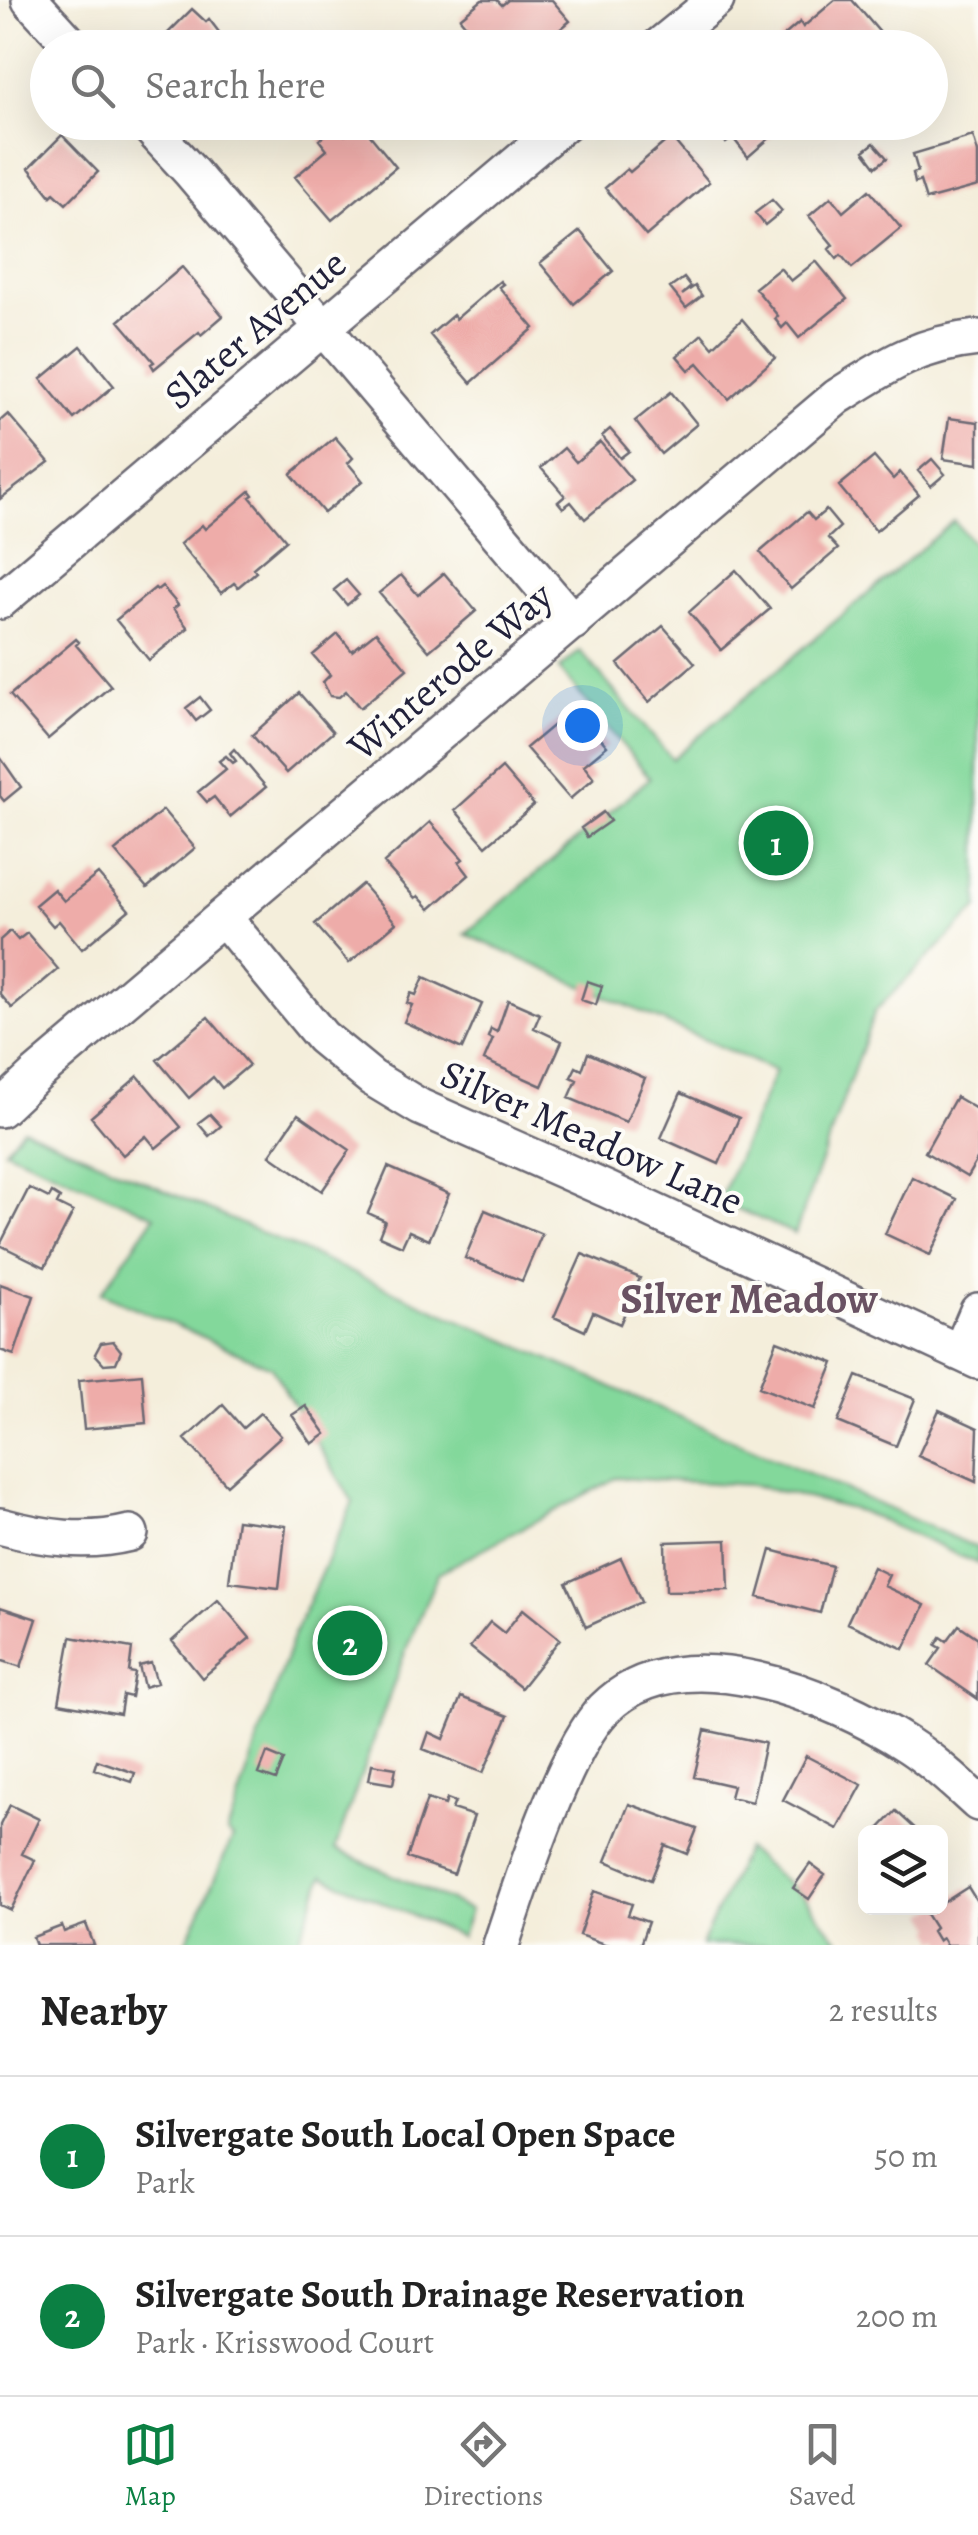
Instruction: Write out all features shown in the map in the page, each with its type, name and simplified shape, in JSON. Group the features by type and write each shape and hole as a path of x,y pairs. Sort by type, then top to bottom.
{"street":[{"path":"30,0 58,30"},
{"path":"679,30 716,0"},
{"path":"162,140 573,622"},
{"name":"Slater Avenue","path":"0,601 545,140"},
{"name":"Winterode Way","path":"0,1109 837,398 891,362 921,349 936,343 978,338"},
{"name":"Silver Meadow Lane","path":"224,918 322,1037 372,1078 420,1107 969,1357"},
{"path":"969,1357 978,1312"},
{"path":"0,1526 68,1539 107,1539 130,1533"},
{"path":"501,1945 560,1787 587,1730 606,1707 646,1681 706,1670 786,1689 828,1704 908,1745 978,1803"}],"green space":[{"path":"954,521 978,549 978,908 875,1011 795,1234 719,1201 775,1071 465,934 650,778 559,669 580,651 672,759"},
{"path":"23,1128 978,1548 978,1564 860,1511 753,1485 616,1478 438,1573 405,1652 335,1849 470,1910 461,1937 323,1876 297,1945 185,1945 233,1837 227,1833 294,1634 353,1502 271,1367 101,1293 155,1216 5,1150"},
{"path":"746,1849 804,1897 842,1945 701,1945"}],"building":[{"path":"482,0 497,0 502,5 508,0 552,0 570,21 559,30 470,30 460,18"},
{"path":"835,0 852,0 878,30 791,30 800,22 803,27"},
{"path":"192,9 206,22 209,19 217,30 171,30"},
{"path":"973,136 978,153 978,186 926,200 920,181 915,183 913,173 918,171 913,154"},
{"path":"57,140 67,140 98,172 66,204 54,193 51,196 29,168"},
{"path":"319,140 374,140 396,167 332,220 295,177 327,150"},
{"path":"667,140 674,140 709,182 646,236 605,188 627,169 630,172"},
{"path":"735,140 767,140 748,157"},
{"path":"874,143 887,158 876,167 864,151"},
{"path":"869,190 901,228 852,268 841,255 837,259 829,249 833,245 809,216 831,197 843,212"},
{"path":"772,200 782,211 765,225 755,213"},
{"path":"580,231 613,271 574,304 540,263"},
{"path":"816,261 847,299 799,338 787,323 782,328 775,319 778,316 755,288 780,268 791,281"},
{"path":"182,267 223,316 154,369 154,362 119,321"},
{"path":"684,278 691,287 682,295 695,286 702,296 686,308 670,288"},
{"path":"500,281 503,284 499,287 534,328 471,383 430,335 453,315 456,319"},
{"path":"742,319 775,358 729,399 698,363 689,370 677,356 702,334 713,347"},
{"path":"81,346 114,386 74,419 41,379"},
{"path":"671,392 697,424 661,454 635,421"},
{"path":"8,414 49,462 0,499 0,421"},
{"path":"949,418 978,422 978,464 943,459"},
{"path":"610,429 629,451 620,458 602,436"},
{"path":"335,437 353,458 348,463 363,481 324,513 291,474"},
{"path":"600,442 632,480 585,519 571,502 563,508 558,502 565,496 541,468 564,448 576,462"},
{"path":"874,457 893,479 900,472 919,495 876,531 839,486"},
{"path":"932,459 945,474 931,486 918,471"},
{"path":"250,491 250,497 286,540 253,568 256,572 238,587 234,583 221,593 180,544 202,525 205,529"},
{"path":"826,510 840,527 828,538 838,549 791,589 760,552 807,512 814,520"},
{"path":"736,570 770,609 721,650 689,612"},
{"path":"444,573 476,611 429,651 379,593 401,575 418,595"},
{"path":"346,580 359,595 347,605 334,590"},
{"path":"162,586 178,605 173,609 188,628 149,660 116,620"},
{"path":"663,626 695,663 649,702 618,664"},
{"path":"376,632 407,669 360,708 346,691 339,697 330,696 323,682 330,675 313,655 338,634 352,651"},
{"path":"76,639 76,645 111,686 48,739 10,695"},
{"path":"299,693 333,732 286,773 252,735"},
{"path":"200,697 210,710 196,721 186,708"},
{"path":"575,707 587,722 593,717 601,726 595,732 607,746 584,765 594,778 570,799 526,748"},
{"path":"234,749 266,787 230,817 214,797 207,802 198,792 226,769 219,761 226,756 233,763 236,761 230,753"},
{"path":"0,757 21,787 4,801 0,796"},
{"path":"502,768 534,805 486,846 455,810"},
{"path":"163,810 195,848 147,888 115,851"},
{"path":"603,812 610,821 587,837 581,828"},
{"path":"430,822 463,859 459,862 469,875 430,909 384,863"},
{"path":"98,874 129,910 82,949 59,921 53,926 35,905 54,889 64,901"},
{"path":"362,884 396,923 349,963 315,924"},
{"path":"10,931 18,940 27,933 58,969 12,1008 0,994 0,940"},
{"path":"424,977 482,1004 462,1049 404,1022 412,1005 407,1003 411,993 416,995"},
{"path":"587,981 602,986 596,1005 581,1000"},
{"path":"508,1000 540,1014 534,1028 562,1041 542,1086 484,1060 493,1039 488,1037 491,1029 497,1032"},
{"path":"208,1017 249,1065 222,1088 213,1077 189,1098 157,1060"},
{"path":"588,1053 645,1078 626,1122 569,1098 577,1080 571,1077 576,1067 582,1070"},
{"path":"138,1076 181,1127 156,1148 146,1136 123,1155 91,1117"},
{"path":"681,1093 739,1118 719,1164 661,1138"},
{"path":"956,1097 978,1110 978,1158 967,1177 925,1152"},
{"path":"210,1114 221,1126 209,1136 198,1123"},
{"path":"298,1114 350,1150 322,1191 270,1155"},
{"path":"388,1167 449,1194 429,1240 409,1231 402,1246 379,1236 385,1221 368,1213"},
{"path":"912,1177 957,1199 930,1255 885,1234"},
{"path":"29,1188 49,1198 52,1193 60,1198 57,1204 73,1212 45,1267 0,1245"},
{"path":"485,1210 542,1234 522,1281 465,1258"},
{"path":"582,1254 640,1278 620,1324 593,1312 585,1331 554,1317"},
{"path":"0,1284 34,1296 14,1355 0,1350"},
{"path":"113,1341 121,1351 116,1363 104,1364 95,1354 101,1343"},
{"path":"777,1341 834,1363 815,1409 759,1387"},
{"path":"142,1374 146,1423 84,1429 79,1380"},
{"path":"857,1376 915,1399 896,1446 838,1422"},
{"path":"223,1405 243,1428 260,1413 281,1436 227,1485 185,1439"},
{"path":"306,1406 326,1434 312,1444 292,1415"},
{"path":"939,1410 978,1428 976,1482 918,1456"},
{"path":"237,1520 286,1526 279,1588 229,1582"},
{"path":"727,1540 729,1590 666,1591 665,1542"},
{"path":"771,1550 832,1566 820,1613 758,1597"},
{"path":"621,1558 641,1602 586,1627 566,1583"},
{"path":"873,1567 889,1575 884,1586 925,1605 904,1649 847,1623"},
{"path":"218,1600 250,1638 202,1678 172,1641"},
{"path":"0,1607 37,1619 21,1667 0,1660"},
{"path":"523,1609 560,1639 521,1688 470,1647 490,1622 504,1633"},
{"path":"959,1625 978,1638 978,1699 929,1665 941,1648 936,1645 941,1637 947,1641"},
{"path":"71,1637 132,1648 129,1672 135,1673 131,1697 123,1695 120,1714 59,1703"},
{"path":"151,1663 157,1683 144,1687 139,1666"},
{"path":"461,1697 508,1716 483,1773 423,1749 429,1732 444,1739"},
{"path":"705,1730 765,1743 752,1802 730,1797 733,1786 694,1777"},
{"path":"267,1753 284,1760 276,1780 259,1774"},
{"path":"806,1756 862,1785 838,1829 783,1800"},
{"path":"97,1760 135,1773 132,1782 94,1769"},
{"path":"372,1764 396,1768 393,1784 369,1780"},
{"path":"427,1799 445,1805 447,1799 455,1802 452,1809 474,1816 454,1874 407,1858"},
{"path":"629,1804 697,1829 687,1854 665,1845 651,1880 606,1861"},
{"path":"10,1805 39,1819 22,1854 35,1860 11,1910 0,1905 0,1825"},
{"path":"896,1811 911,1825 883,1825"},
{"path":"810,1864 825,1875 809,1899 793,1888"},
{"path":"968,1887 978,1903 978,1945 946,1945 942,1938 938,1941 927,1915 948,1915 948,1900"},
{"path":"594,1891 632,1904 628,1915 648,1922 640,1945 607,1945 579,1935"},
{"path":"86,1924 94,1945 36,1945 33,1937 62,1926 64,1932"}],"place":[{"name":"Silvergate South Local Open Space","path":"776,843"},
{"name":"Silvergate South Drainage Reservation","path":"350,1643"}],"district":[{"name":"Silver Meadow","path":"749,1298"}]}
